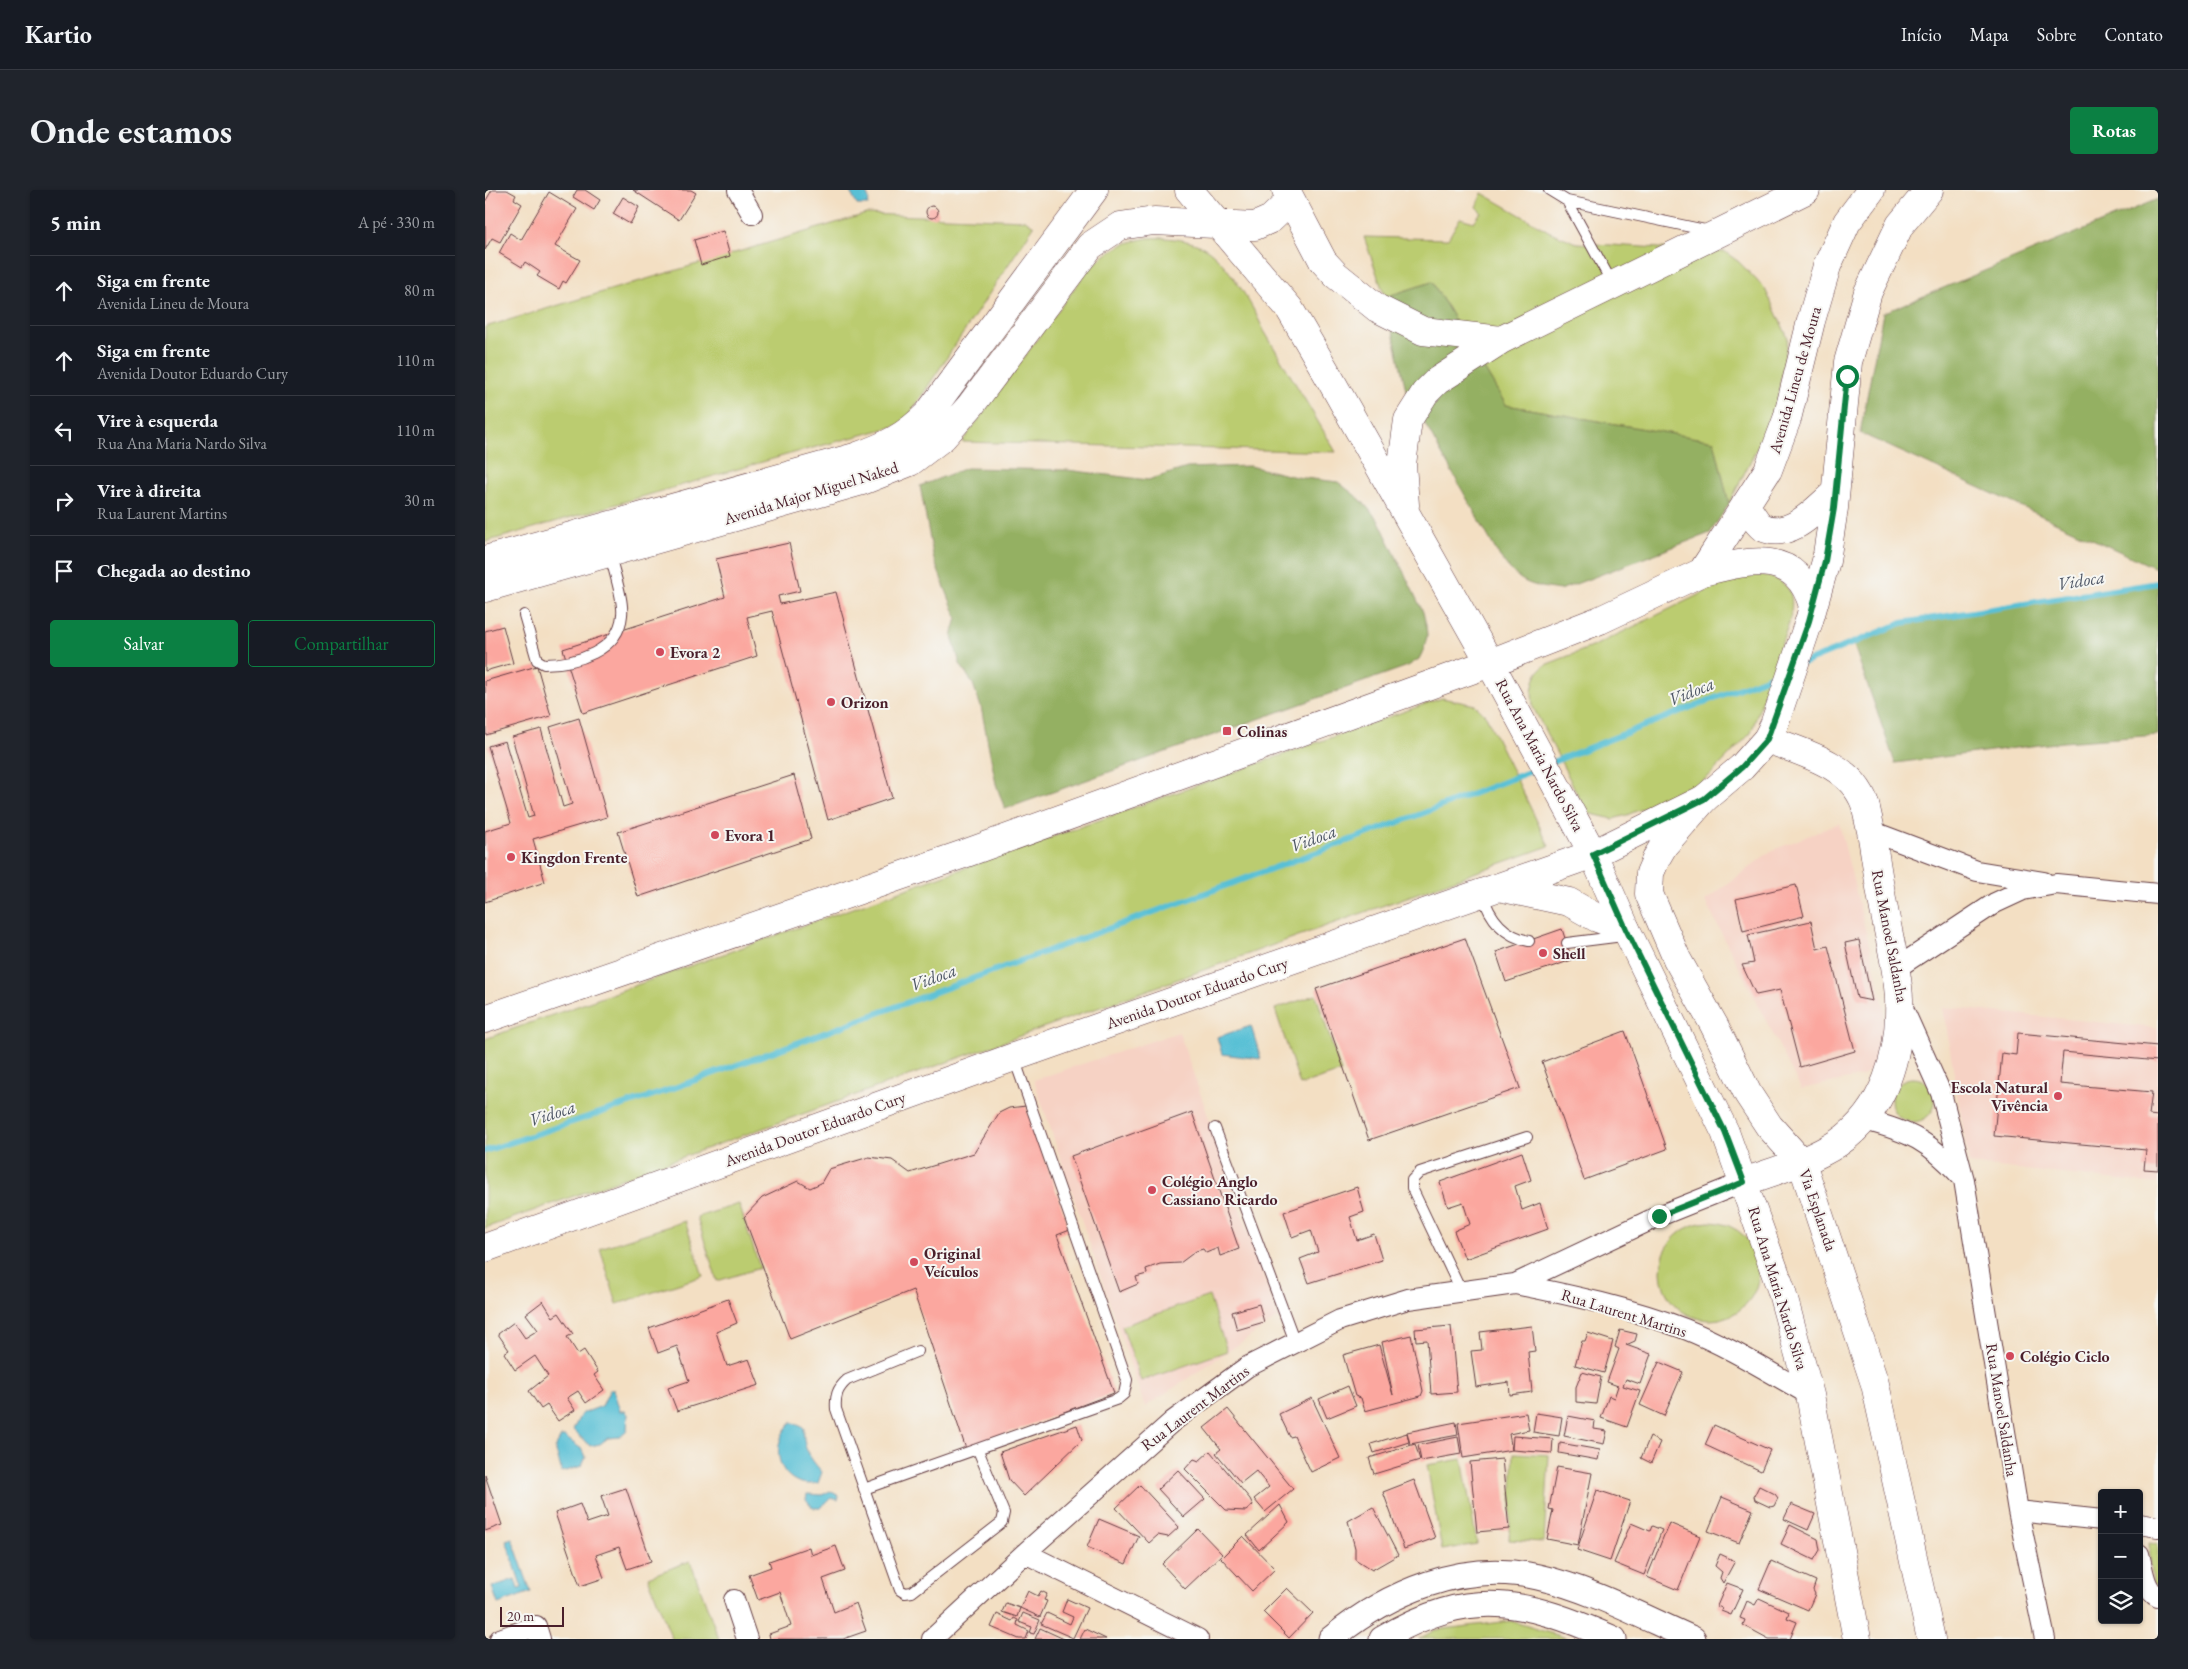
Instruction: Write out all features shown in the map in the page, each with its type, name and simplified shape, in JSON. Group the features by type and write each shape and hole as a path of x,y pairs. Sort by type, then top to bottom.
{"main road":[{"name":"Avenida Major Miguel Naked","path":"485,560 855,457 892,443 914,428 929,414 1094,190"},
{"name":"Rua Ana Maria Nardo Silva","path":"1189,190 1289,308 1490,663 1593,854 1627,932 1725,1132 1781,1289 1810,1394 1857,1639"},
{"path":"1405,512 1402,464 1408,420 1425,392 1437,381 1501,340 1806,190"},
{"name":"Avenida Lineu de Moura","path":"1702,572 1768,470 1787,419 1811,321 1827,266 1847,222 1871,190"},
{"path":"1811,613 1825,561 1835,492 1848,362 1868,292 1901,225 1929,190"},
{"name":"Avenida Major Miguel Naked","path":"485,588 861,481 910,462 943,437 971,406 1090,246 1120,226 1154,221 1255,226 1271,219 1288,196"},
{"path":"1288,196 1323,261 1336,275 1377,308 1423,332 1501,340"},
{"path":"1745,505 1761,526 1773,530 1794,527 1835,492"},
{"path":"485,1020 961,855 1490,663 1600,620 1702,572 1754,561 1776,564 1790,570 1804,583 1811,613"},
{"name":"Avenida Doutor Eduardo Cury","path":"485,1248 1014,1057 1593,854 1704,799 1742,767 1771,732 1811,613"},
{"name":"Rua Manoel Saldanha","path":"1771,732 1828,763 1849,779 1865,804 1895,968 1899,1000"},
{"name":"Via Esplanada","path":"1704,799 1661,851 1650,873 1649,894 1677,959 1714,1025 1748,1094 1769,1126 1802,1163 1875,1384 1931,1639"},
{"path":"1490,890 1569,902 1627,932"},
{"path":"1744,1182 1802,1163 1839,1142 1865,1120 1882,1093 1889,1073 1894,1053 1899,1000"}],"street":[{"path":"738,190 752,214"},
{"path":"1871,831 1977,871 2056,884 2158,894"},
{"path":"1895,968 1995,903 2023,890 2056,884"},
{"name":"Rua Manoel Saldanha","path":"1899,1000 1941,1093 1964,1180 2018,1511 2045,1639"},
{"path":"1865,1120 1901,1130 1925,1142 1944,1157 1964,1180"},
{"name":"Rua Laurent Martins","path":"933,1639 1025,1553 1173,1421 1247,1367 1340,1320 1408,1299 1515,1284 1659,1216 1744,1182"},
{"name":"Rua Laurent Martins","path":"1515,1284 1565,1294 1685,1329 1730,1350 1810,1394"},
{"path":"2018,1511 2098,1520"},
{"path":"2143,1525 2158,1527"},
{"path":"1025,1553 1198,1639"},
{"path":"2143,1569 2148,1588 2158,1597"},
{"path":"1331,1639 1385,1601 1435,1582 1456,1576 1479,1573 1519,1574 1557,1582 1693,1639"},
{"path":"734,1600 747,1639"},
{"path":"1382,1639 1430,1616 1486,1604 1514,1604 1543,1610 1614,1639"},
{"path":"500,1639 536,1626 540,1639"}],"lane":[{"path":"1549,190 1567,201 1718,233"},
{"path":"1567,201 1613,285"},
{"path":"524,615 537,660 544,664 586,657 610,643 620,627 623,613 610,553"},
{"path":"1490,890 1486,907 1499,926 1505,931 1529,941"},
{"path":"1567,943 1627,932"},
{"path":"864,1489 1118,1399 1127,1387 1014,1057"},
{"path":"1215,1128 1295,1342"},
{"path":"1461,1291 1412,1188 1412,1180 1420,1172 1527,1137"},
{"path":"917,1351 847,1380 839,1388 835,1397 836,1409 896,1584 905,1593 912,1592 1002,1522 1004,1512 978,1450"}],"shaded area":[{"path":"1839,823 1884,1006 1882,1044 1877,1064 1863,1076 1801,1089 1705,901 1771,851"},
{"name":"Escola Natural Vivência","path":"1943,1007 2158,1028 2158,1184 1969,1164"},
{"name":"Colégio Anglo Cassiano Ricardo","path":"1179,1032 1278,1318 1145,1407 1034,1080"}],"green space":[{"path":"1482,193 1550,232 1577,243 1725,252 1739,262 1765,289 1788,338 1775,412 1729,504 1714,441 1506,405 1432,282 1385,297 1364,237 1448,239 1460,218 1474,222 1481,212 1476,207"},
{"path":"2158,199 2158,569 1860,433 1883,313"},
{"path":"866,214 1025,220 1034,226 903,424 790,454 485,542 485,327"},
{"path":"1148,238 1169,238 1192,242 1205,248 1222,263 1246,296 1263,329 1336,452 962,442 1087,271 1101,258 1121,245"},
{"path":"1432,282 1506,405 1714,441 1729,504 1710,533 1560,590 1530,584 1511,571 1498,554 1406,390 1385,297"},
{"path":"1250,466 1296,477 1338,482 1361,500 1379,521 1423,612 1427,636 1419,659 1408,666 1005,809 996,784 981,707 973,684 960,664 952,636 957,618 934,560 920,486 966,468 1067,470 1148,480 1187,468"},
{"path":"1763,575 1785,585 1789,589 1792,601 1790,619 1751,733 1710,775 1695,787 1613,819 1587,813 1533,707 1532,692 1538,672 1545,665 1594,646 1735,577"},
{"path":"2158,583 2158,735 2063,742 1895,763 1853,643 1902,623"},
{"path":"1442,698 1475,705 1486,716 1549,846 485,1228 485,1039"},
{"path":"1316,995 1341,1072 1300,1085 1275,1009"},
{"path":"1913,1078 1925,1082 1931,1088 1935,1100 1931,1112 1925,1118 1913,1122 1901,1118 1895,1112 1891,1100 1895,1088 1901,1082"},
{"path":"739,1204 760,1268 717,1281 697,1217"},
{"path":"685,1221 703,1276 617,1304 600,1248"},
{"path":"1710,1222 1720,1223 1737,1230 1751,1244 1758,1261 1758,1281 1751,1298 1737,1312 1720,1319 1710,1320 1700,1319 1683,1312 1669,1298 1662,1281 1661,1271 1662,1261 1669,1244 1683,1230 1700,1223"},
{"path":"1209,1296 1227,1351 1141,1381 1122,1326"},
{"path":"1514,1453 1549,1455 1544,1542 1509,1540"},
{"path":"1462,1459 1477,1544 1442,1550 1427,1465"},
{"path":"2149,1543 2158,1544 2158,1585 2153,1586"},
{"path":"690,1561 719,1639 672,1639 648,1577"},
{"path":"1511,1621 1569,1639 1419,1639 1435,1630"}],"water":[{"path":"849,190 865,190 869,199 868,205 857,205"},
{"path":"1251,1026 1261,1059 1222,1054 1217,1037"},
{"path":"610,1389 613,1389 620,1411 625,1411 628,1414 627,1431 620,1437 608,1438 600,1444 590,1446 573,1430 581,1414 602,1406"},
{"path":"792,1422 804,1428 804,1441 808,1452 822,1472 818,1483 805,1484 795,1480 786,1474 781,1464 779,1443 784,1432"},
{"path":"561,1437 565,1437 583,1450 586,1457 582,1466 562,1472 555,1448"},
{"path":"830,1491 839,1496 838,1500 831,1498 820,1508 813,1508 806,1499 807,1494 822,1495"},
{"path":"512,1538 531,1592 498,1604 492,1587 515,1579 518,1589 522,1588 506,1540"}],"building":[{"path":"492,190 507,190 516,195 514,199 522,204 500,242 492,238 485,250 485,202"},
{"path":"577,190 585,190 600,200 594,210 573,197"},
{"path":"633,190 691,190 696,193 679,220"},
{"path":"549,192 577,209 555,246 580,260 566,283 563,281 559,289 537,276 540,272 525,262 522,267 499,253 510,233 521,240"},
{"path":"623,197 639,207 630,224 613,214"},
{"path":"934,206 937,207 937,217 930,218 927,217 926,210 927,207"},
{"path":"723,231 730,256 701,265 694,240"},
{"path":"789,543 800,591 778,596 780,604 836,592 892,798 828,820 772,611 747,617 757,656 583,713 563,649 725,597 716,559"},
{"path":"503,626 513,663 485,671 485,631"},
{"path":"537,666 551,716 486,735 485,681"},
{"path":"579,718 607,817 533,839 545,882 485,902 485,831 511,823 488,746 505,741 528,818 534,816 512,737 541,729 563,807 572,804 550,727"},
{"name":"Evora 1","path":"794,775 811,839 638,897 618,832"},
{"path":"1796,885 1804,916 1743,931 1736,899"},
{"path":"1811,921 1817,949 1828,946 1855,1051 1800,1067 1780,990 1756,995 1742,965 1754,963 1748,935"},
{"path":"1562,929 1572,960 1506,982 1496,952"},
{"path":"1465,938 1520,1088 1369,1140 1316,989"},
{"path":"1859,940 1872,1001 1857,998 1845,943"},
{"path":"1625,1031 1667,1149 1584,1180 1542,1062"},
{"path":"2018,1033 2158,1046 2158,1061 2063,1052 2060,1084 2152,1092 2149,1115 2158,1116 2158,1170 2144,1169 2146,1150 1994,1136 2002,1053 2016,1055"},
{"name":"Original Veículos","path":"1026,1106 1070,1230 1057,1235 1114,1393 966,1449 913,1290 790,1339 744,1217 762,1198 798,1181 810,1188 821,1183 829,1169 869,1157 892,1160 910,1173 974,1153 999,1113 1009,1108"},
{"name":"Colégio Anglo Cassiano Ricardo","path":"1192,1112 1239,1249 1220,1256 1218,1248 1206,1253 1203,1249 1196,1251 1180,1263 1160,1264 1146,1269 1147,1274 1136,1277 1138,1284 1119,1292 1071,1156"},
{"path":"1522,1152 1531,1180 1515,1186 1522,1210 1540,1203 1548,1229 1465,1259 1454,1231 1470,1224 1463,1202 1448,1207 1440,1182"},
{"path":"1357,1187 1364,1212 1350,1217 1357,1240 1374,1234 1382,1260 1309,1283 1300,1259 1318,1252 1311,1230 1292,1237 1284,1212"},
{"path":"728,1299 737,1323 716,1332 727,1366 749,1359 759,1385 677,1411 668,1388 689,1381 677,1346 658,1353 649,1328"},
{"path":"543,1301 553,1317 559,1313 573,1334 567,1337 578,1354 584,1350 598,1372 594,1375 604,1390 586,1403 578,1391 567,1398 575,1410 558,1421 547,1405 541,1409 529,1391 548,1376 535,1356 515,1370 504,1353 509,1350 498,1334 514,1322 525,1338 538,1330 526,1314"},
{"path":"1259,1304 1264,1322 1237,1330 1232,1312"},
{"path":"1451,1326 1457,1392 1431,1394 1427,1340 1416,1341 1415,1329"},
{"path":"1532,1326 1535,1351 1528,1352 1532,1392 1510,1395 1509,1382 1476,1387 1471,1351 1482,1350 1480,1332"},
{"path":"1620,1330 1637,1334 1635,1341 1626,1345 1651,1354 1640,1384 1626,1379 1623,1386 1640,1391 1627,1427 1601,1418 1609,1396 1614,1398 1618,1386 1607,1382 1619,1349 1615,1347"},
{"path":"1588,1333 1613,1341 1604,1373 1575,1365 1582,1341 1585,1341"},
{"path":"1411,1335 1423,1391 1421,1396 1365,1411 1361,1398 1355,1396 1343,1355 1379,1345 1393,1395 1382,1342"},
{"path":"1659,1362 1683,1372 1664,1416 1640,1405"},
{"path":"1582,1372 1601,1377 1596,1404 1576,1402 1576,1387"},
{"path":"1348,1386 1356,1406 1327,1418 1319,1399"},
{"path":"1312,1398 1340,1458 1311,1472 1294,1436 1290,1437 1279,1414"},
{"path":"1228,1409 1293,1489 1265,1512 1254,1499 1269,1487 1256,1471 1241,1483 1216,1453 1221,1449 1204,1428"},
{"path":"1526,1413 1529,1430 1509,1434 1512,1450 1463,1458 1458,1423"},
{"path":"1536,1413 1562,1417 1559,1436 1533,1432"},
{"path":"1568,1416 1595,1421 1594,1429 1607,1431 1604,1444 1564,1436"},
{"path":"1456,1422 1458,1435 1410,1444 1407,1432"},
{"path":"1077,1425 1082,1440 1024,1496 1009,1480 1000,1452"},
{"path":"1714,1425 1770,1450 1761,1471 1705,1445"},
{"path":"1407,1433 1409,1442 1374,1453 1371,1444"},
{"path":"1513,1436 1553,1439 1552,1453 1512,1450"},
{"path":"1458,1437 1461,1454 1421,1461 1418,1445"},
{"path":"1650,1437 1660,1442 1651,1463 1641,1458"},
{"path":"1560,1443 1600,1450 1598,1460 1559,1453"},
{"path":"1415,1444 1420,1460 1374,1474 1369,1458"},
{"path":"1210,1451 1250,1499 1253,1505 1246,1511 1226,1510 1185,1469 1194,1459 1199,1461"},
{"path":"1502,1459 1509,1529 1477,1532 1470,1462"},
{"path":"1557,1467 1592,1473 1578,1545 1547,1539 1553,1510 1549,1509"},
{"path":"1178,1470 1205,1499 1184,1517 1158,1489"},
{"path":"485,1475 502,1525 485,1531"},
{"path":"1414,1480 1435,1538 1404,1549 1383,1492"},
{"path":"1140,1485 1179,1527 1168,1537 1158,1535 1149,1543 1116,1508"},
{"path":"1759,1486 1775,1494 1778,1498 1774,1506 1770,1507 1755,1500 1754,1496"},
{"path":"626,1488 651,1561 627,1569 619,1547 596,1555 604,1578 580,1586 555,1513 580,1504 587,1523 608,1516 601,1496"},
{"path":"1597,1490 1630,1501 1610,1561 1577,1550"},
{"path":"1722,1497 1753,1510 1739,1543 1708,1531"},
{"path":"1791,1504 1815,1514 1808,1530 1784,1519"},
{"path":"1280,1505 1289,1522 1259,1550 1247,1535"},
{"path":"1373,1507 1398,1555 1372,1570 1355,1559 1355,1548 1348,1521"},
{"path":"1099,1519 1139,1536 1126,1564 1087,1547"},
{"path":"1631,1523 1650,1531 1652,1526 1662,1530 1644,1575 1614,1563"},
{"path":"1669,1523 1700,1536 1678,1590 1647,1577"},
{"path":"1790,1525 1818,1539 1820,1550 1814,1560 1781,1544"},
{"path":"1198,1529 1222,1554 1185,1589 1162,1564"},
{"path":"1243,1536 1275,1569 1252,1591 1221,1558"},
{"path":"836,1546 845,1571 823,1579 834,1612 856,1603 866,1631 843,1639 770,1639 769,1634 791,1626 780,1592 758,1600 749,1575 771,1567 769,1561 809,1547 811,1555"},
{"path":"1720,1554 1735,1561 1723,1583 1720,1578 1722,1572 1715,1566"},
{"path":"1771,1561 1816,1581 1813,1590 1815,1594 1808,1610 1759,1589"},
{"path":"1727,1583 1743,1589 1731,1615 1721,1611 1722,1608 1717,1606"},
{"path":"1287,1588 1313,1613 1289,1638 1263,1612"},
{"path":"1028,1591 1038,1596 1041,1591 1047,1594 1044,1600 1047,1601 1040,1617 1020,1608"},
{"path":"1759,1598 1789,1612 1787,1618 1797,1622 1790,1639 1769,1639 1743,1625 1745,1620 1740,1618 1747,1601 1755,1605"},
{"path":"1067,1599 1087,1608 1073,1638 1041,1624 1047,1613 1070,1624 1073,1617 1062,1612"},
{"path":"1006,1603 1020,1608 1017,1617 1002,1612"},
{"path":"1023,1613 1040,1620 1034,1634 1030,1633 1032,1627 1019,1622"},
{"path":"997,1614 1012,1621 1014,1618 1018,1620 1017,1625 1029,1631 1026,1639 1019,1639 991,1627"},
{"path":"1040,1628 1064,1639 1035,1639"},
{"path":"1085,1629 1106,1639 1080,1639"}],"waterway":[{"name":"Vidoca","path":"1804,663 1902,623 2158,583"},
{"name":"Vidoca","path":"1550,763 1783,671"},
{"name":"Vidoca","path":"485,1151 663,1092 1421,814 1539,768"}],"place":[{"name":"Evora 2","path":"660,652"},
{"name":"Orizon","path":"831,702"},
{"name":"Colinas","path":"1227,731"},
{"name":"Evora 1","path":"715,835"},
{"name":"Kingdon Frente","path":"511,857"},
{"name":"Shell","path":"1543,953"},
{"name":"Escola Natural Vivência","path":"2058,1096"},
{"name":"Colégio Anglo Cassiano Ricardo","path":"1152,1190"},
{"name":"Original Veículos","path":"914,1262"},
{"name":"Colégio Ciclo","path":"2010,1356"}],"route":[{"path":"1659,1216 1744,1182 1725,1132 1626,929 1593,854 1653,826 1704,799 1742,767 1767,739 1774,725 1809,621 1825,561 1834,508 1847,376"}]}
